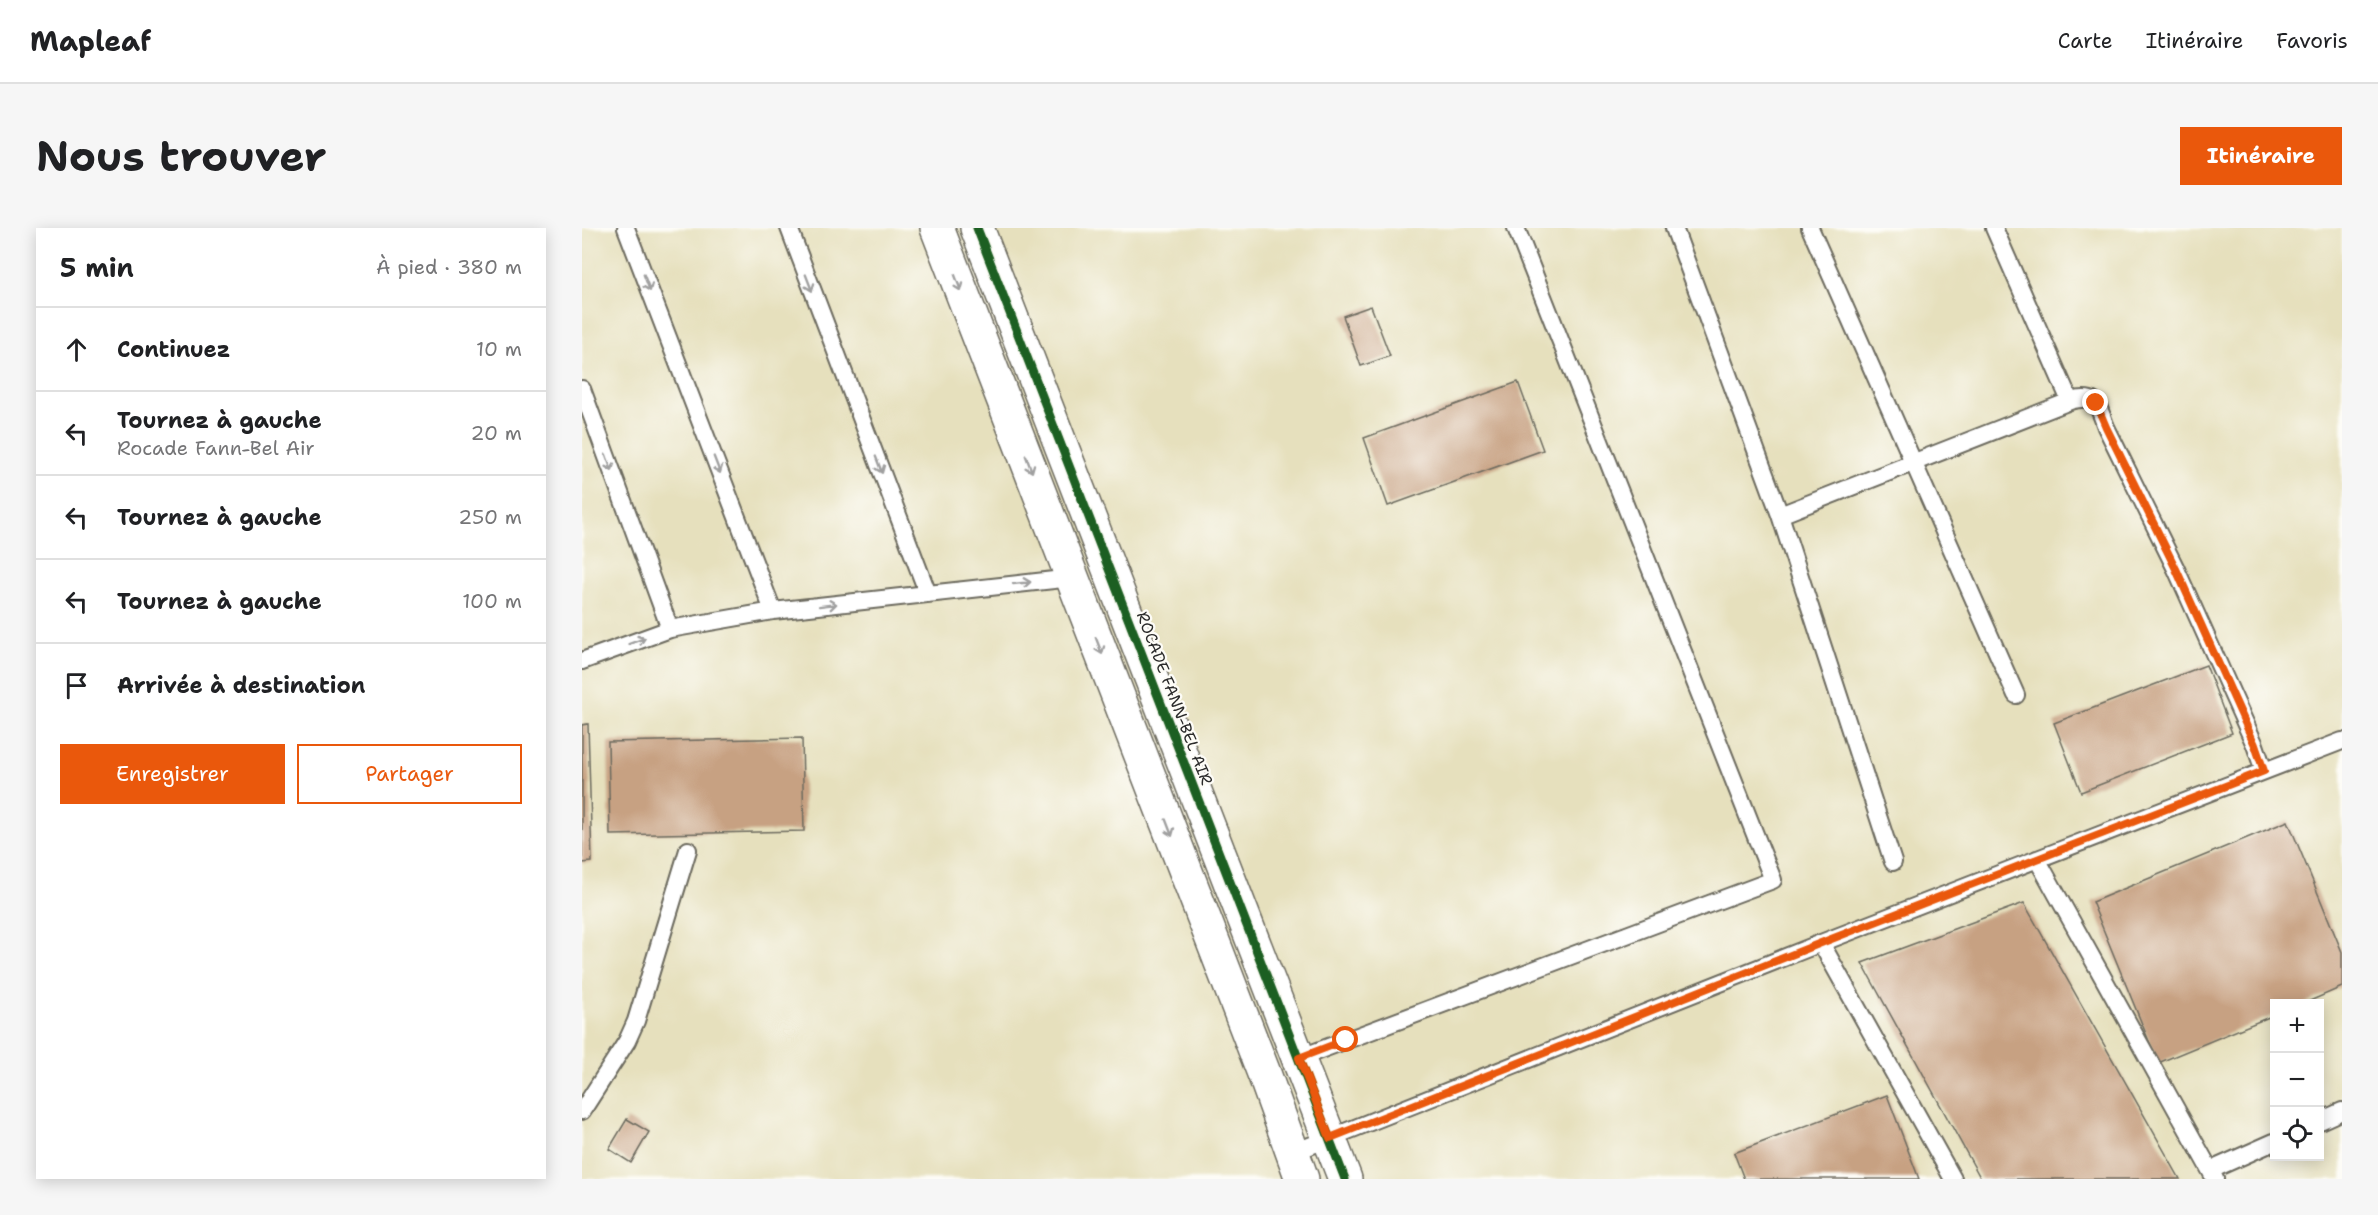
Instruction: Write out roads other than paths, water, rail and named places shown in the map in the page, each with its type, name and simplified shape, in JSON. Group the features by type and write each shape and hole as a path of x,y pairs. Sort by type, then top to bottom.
{"street":[{"path":"937,228 1261,1065 1297,1166"},
{"name":"ROCADE FANN-BEL AIR","path":"977,228 1345,1179"}],"lane":[{"path":"626,228 773,611"},
{"path":"789,228 928,594"},
{"path":"1299,1058 1773,880 1516,228"},
{"path":"1674,228 1780,515 1893,862"},
{"path":"1810,228 2016,695"},
{"path":"1994,228 2070,401"},
{"path":"582,389 670,629"},
{"path":"1780,515 2085,397 2096,403 2176,569 2255,745 2264,771"},
{"path":"582,661 670,629 773,611 1072,578"},
{"path":"1297,1166 1330,1138 1821,943 2342,741"},
{"path":"582,1111 627,1041 636,1022 688,850"},
{"path":"2037,859 2213,1174 2270,1144"},
{"path":"1821,943 1953,1179"},
{"path":"2324,1119 2342,1111"}]}
